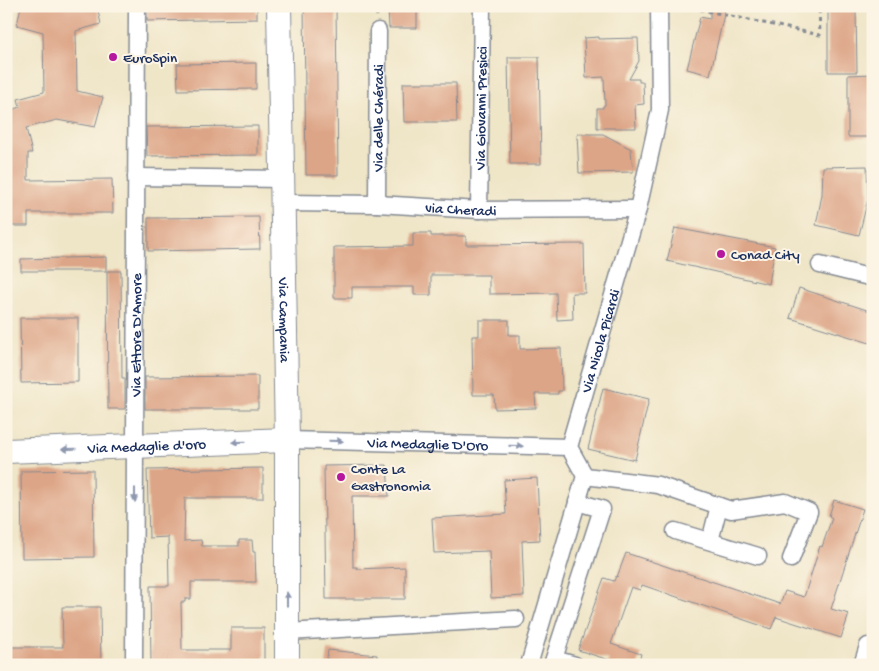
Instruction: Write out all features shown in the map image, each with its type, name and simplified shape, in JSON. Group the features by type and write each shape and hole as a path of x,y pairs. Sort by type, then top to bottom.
{"main road":[{"name":"Via Campania","path":"279,6 287,440 287,665"},
{"name":"Via Medaglie d'oro","path":"6,452 287,440"}],"street":[{"name":"Via Ettore D'Amore","path":"134,665 137,6"},
{"name":"Via Giovanni Presicci","path":"479,210 482,6"},
{"name":"Via Nicola Picardi","path":"569,448 638,209 660,110 659,6"},
{"name":"Via delle Chéradi","path":"377,204 378,31"},
{"path":"136,177 282,179"},
{"name":"via Cheradi","path":"283,202 377,204 479,210 638,209"},
{"path":"820,264 873,278"},
{"name":"Via Medaglie D'Oro","path":"287,440 569,448"},
{"path":"529,665 585,476 569,448"},
{"path":"585,476 658,485 731,510 785,502 809,512 791,559"},
{"path":"575,665 553,662 602,509 577,502"},
{"path":"710,541 719,506"},
{"path":"675,531 758,556"},
{"path":"287,632 516,619"},
{"path":"862,665 868,646 873,648"}],"path":[{"path":"684,6 820,35 819,6"}],"building":[{"path":"21,6 97,6 101,24 76,31 77,91 103,97 95,127 57,120 26,128 32,153 28,153 28,180 112,179 113,213 28,213 28,226 6,226 6,112 20,107 18,99 44,92 43,32 17,25"},
{"path":"147,6 257,6 257,19 147,21"},
{"path":"304,6 336,6 338,175 306,175"},
{"path":"388,6 417,6 417,28 389,28"},
{"path":"710,6 726,6 710,75 687,69 700,17 710,19"},
{"path":"828,9 856,9 857,72 828,72"},
{"path":"599,37 599,39 638,38 639,61 629,79 639,79 639,82 643,82 644,104 635,105 636,128 597,128 597,108 603,108 605,105 604,77 586,78 584,38"},
{"path":"508,57 539,57 541,164 510,164"},
{"path":"256,63 256,89 178,90 177,64"},
{"path":"873,74 873,137 848,137 848,75"},
{"path":"403,83 456,83 457,122 404,122"},
{"path":"258,126 258,155 147,156 146,127"},
{"path":"577,134 603,134 631,149 633,172 579,173"},
{"path":"867,166 868,199 859,235 816,225 822,195 823,167"},
{"path":"259,217 260,249 148,251 148,218"},
{"name":"Conad City","path":"675,228 775,247 769,284 667,261"},
{"path":"413,233 431,233 431,236 466,236 466,245 584,244 585,293 572,293 573,319 557,320 556,293 489,294 489,275 431,275 431,295 414,295 414,287 352,287 352,298 334,298 334,247 413,246"},
{"path":"106,257 106,271 21,271 21,259"},
{"path":"107,271 121,271 122,378 125,378 125,409 108,409"},
{"path":"799,288 873,312 873,344 790,318"},
{"path":"20,318 78,318 78,382 21,383"},
{"path":"479,320 509,320 509,335 520,335 520,349 561,348 562,391 558,391 558,394 535,394 536,408 495,409 494,395 473,395 472,336 479,336"},
{"path":"258,376 258,409 145,409 145,377"},
{"path":"603,388 649,399 635,460 588,449"},
{"path":"387,465 389,496 352,496 353,567 357,567 357,569 405,567 405,599 326,599 324,466"},
{"path":"263,468 263,498 185,498 184,541 201,540 202,546 239,546 239,540 252,540 253,552 255,552 256,582 191,582 191,599 185,599 185,602 181,602 182,650 231,650 231,628 264,628 264,665 151,665 150,586 169,586 168,537 149,538 147,470"},
{"path":"93,470 94,557 22,558 21,471"},
{"path":"537,478 540,540 522,541 524,596 491,598 489,551 434,553 432,518 506,514 504,480"},
{"path":"834,500 863,509 831,609 849,614 841,638 776,617 771,629 642,585 640,590 631,587 611,644 641,654 638,665 607,665 609,660 578,650 604,578 614,581 626,553 780,604 785,591 804,597 820,546 822,547 832,518 829,516"},
{"path":"62,607 100,607 101,665 6,665 6,647 63,647"},
{"path":"328,650 377,655 377,665 326,665"}],"place":[{"name":"EuroSpin","path":"113,57"},
{"name":"Conad City","path":"721,254"},
{"name":"Conte La Gastronomia","path":"341,477"}]}
